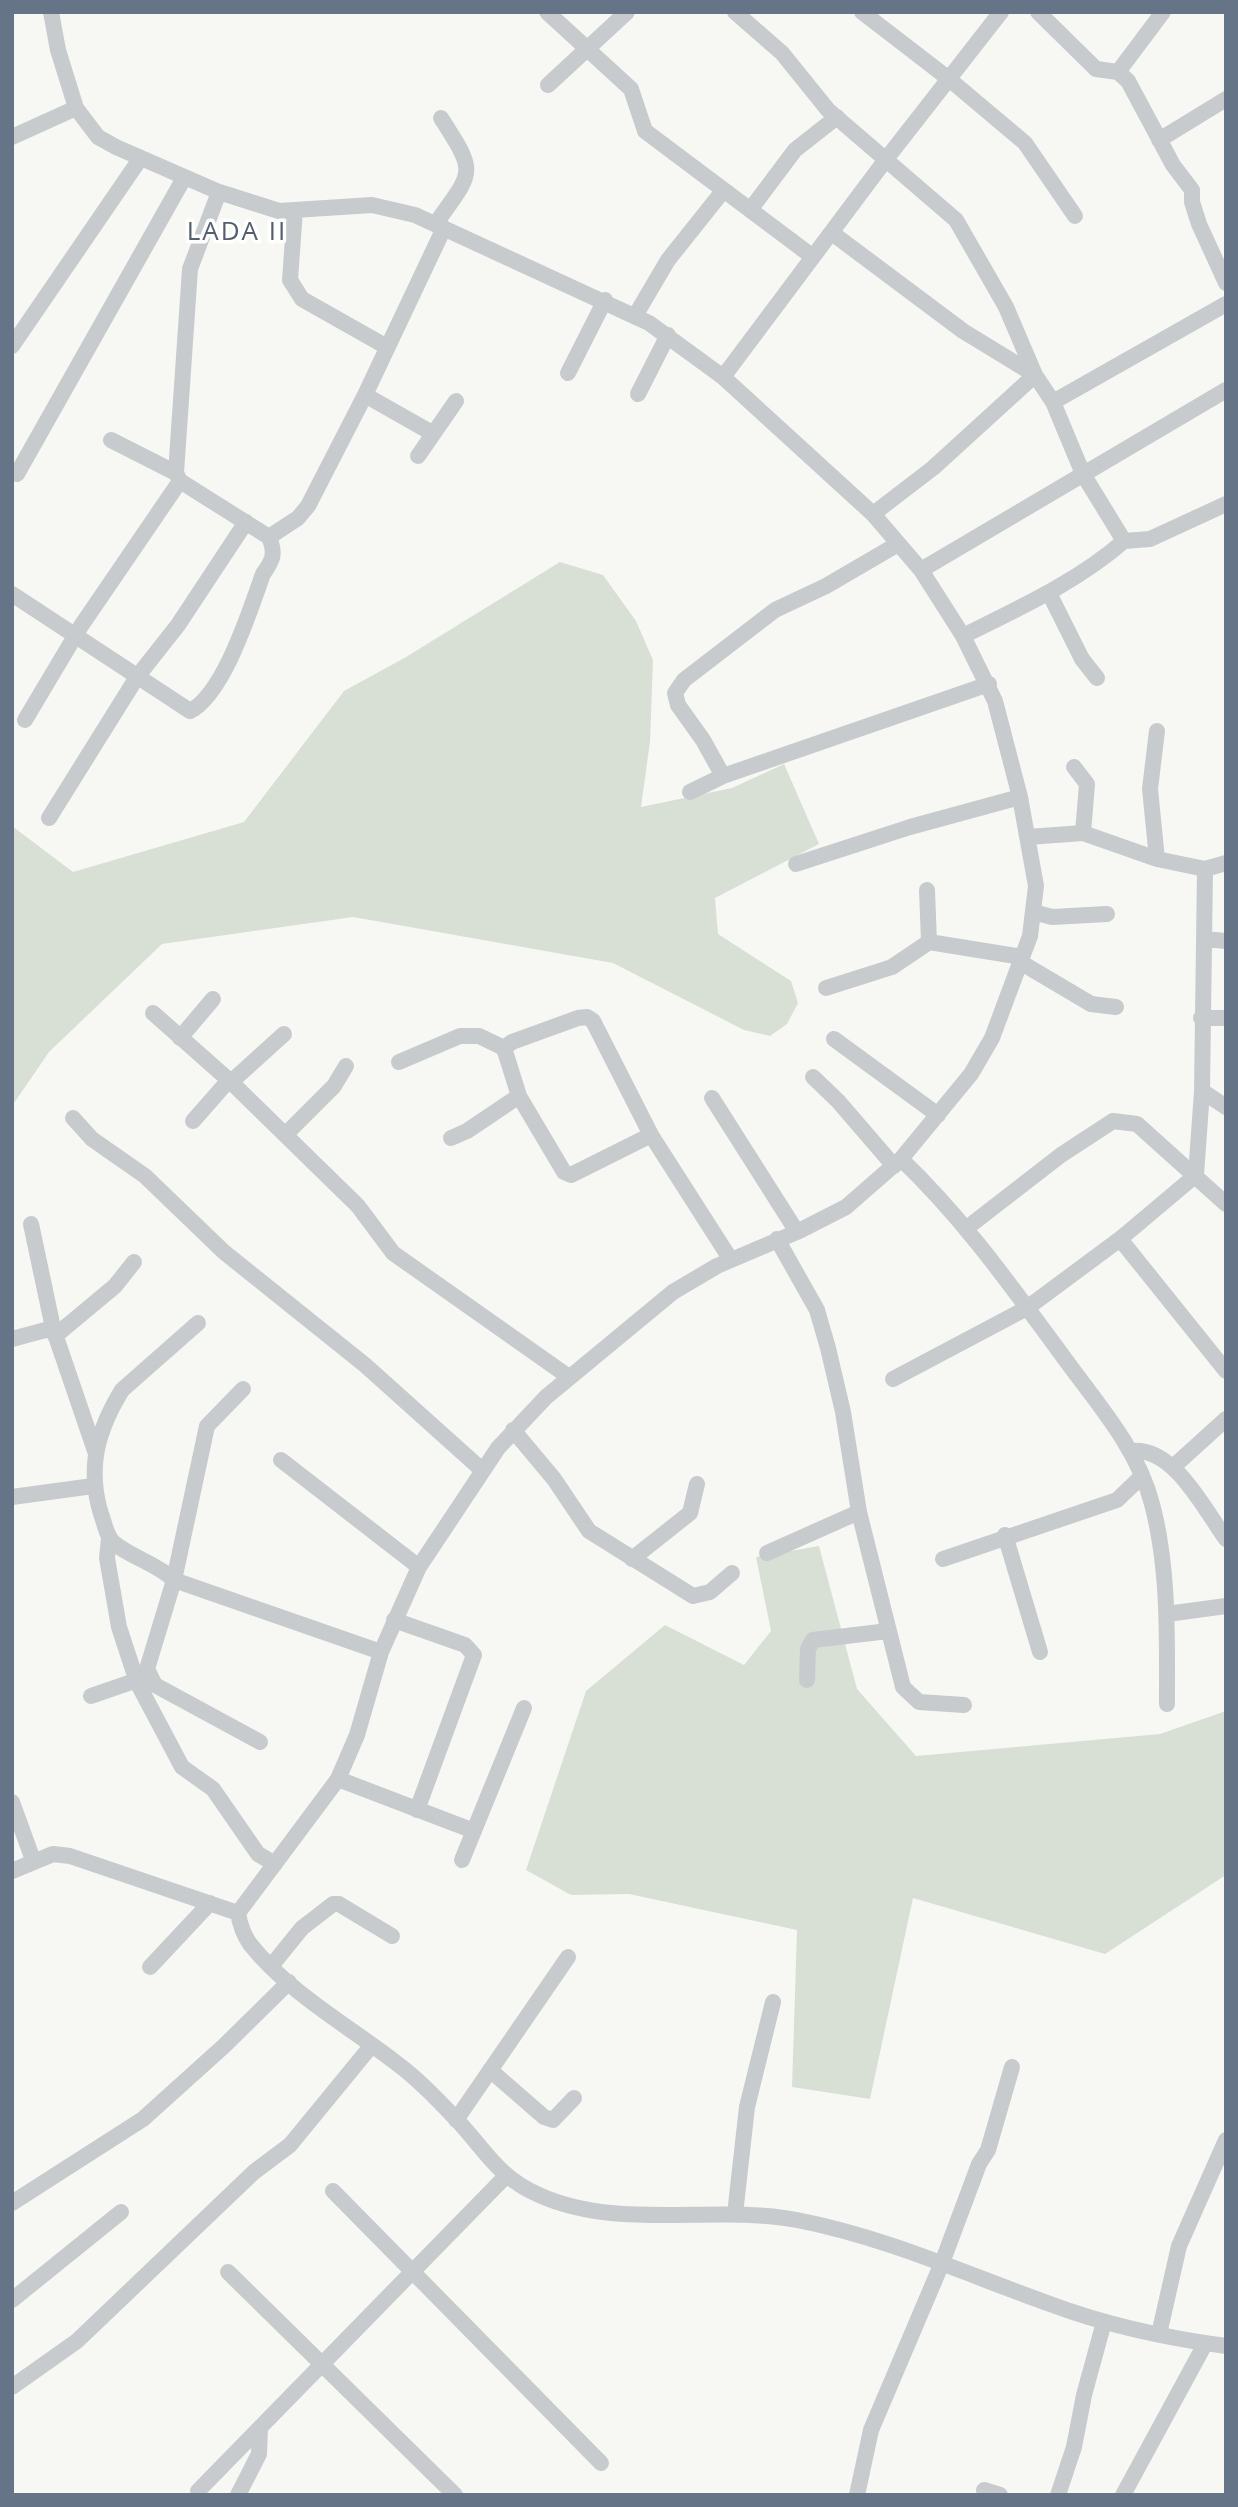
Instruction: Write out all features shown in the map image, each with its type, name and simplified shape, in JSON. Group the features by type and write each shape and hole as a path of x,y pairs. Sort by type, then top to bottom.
{"street":[{"path":"51,12 58,50 76,108 98,137 165,171 279,211 372,205 415,215 605,300 668,335 723,377 873,513 921,570 963,636 989,684 1020,797 1036,886 1030,936 992,1038 971,1074 898,1162 846,1207 797,1233 731,1260 673,1292 569,1377 513,1430 482,1470 419,1567 394,1620 381,1652 357,1735 338,1779 239,1913 240,1928 289,1982 398,2063 456,2120 505,2177 564,2205 599,2211 735,2214 795,2220 842,2230 1104,2322 1226,2346"},
{"path":"547,12 631,89 645,131 813,257"},
{"path":"548,85 627,12"},
{"path":"735,12 782,53 837,117 956,220 1006,307 1035,375 1053,402 1083,474 1124,541"},
{"path":"862,12 949,79 1025,143 1075,216"},
{"path":"723,377 887,158 1001,12"},
{"path":"1038,12 1096,69 1118,72 1128,81 1159,140 1192,190 1192,202 1199,224 1226,283"},
{"path":"1118,72 1163,12"},
{"path":"1159,140 1226,99"},
{"path":"12,137 76,108"},
{"path":"750,210 795,150 837,117"},
{"path":"269,537 298,518 308,506 365,396 440,226 467,181 467,158 441,118"},
{"path":"12,346 140,159"},
{"path":"17,474 184,178"},
{"path":"635,316 668,260 723,191"},
{"path":"25,720 75,635 178,477 190,269 219,192"},
{"path":"295,211 290,280 295,290 302,299 387,347"},
{"path":"832,233 963,331 1035,375"},
{"path":"568,373 605,300"},
{"path":"1053,402 1226,304"},
{"path":"638,394 668,335"},
{"path":"873,513 933,468 1035,375"},
{"path":"921,570 1226,390"},
{"path":"365,396 432,433"},
{"path":"418,456 456,401"},
{"path":"12,594 190,711 201,705 222,674 263,575 273,560 274,549 269,537 178,477 111,440"},
{"path":"963,636 1049,593 1111,554 1124,541 1150,539 1224,509"},
{"path":"49,818 137,677 178,625 246,522"},
{"path":"723,776 703,740 678,705 675,693 684,680 775,610 825,586 898,544"},
{"path":"1049,593 1082,659 1097,678"},
{"path":"691,792 723,776 989,684"},
{"path":"1157,731 1150,789 1157,859"},
{"path":"1074,767 1087,785 1083,833"},
{"path":"796,864 909,827 1020,797"},
{"path":"1028,837 1083,833 1157,859 1205,869 1226,863"},
{"path":"893,1379 1027,1308 1120,1239 1196,1175 1202,1091 1205,869"},
{"path":"927,890 929,942"},
{"path":"1033,912 1052,917 1107,914"},
{"path":"1204,939 1226,941"},
{"path":"826,988 892,967 929,942 1021,960 1091,1004 1116,1007"},
{"path":"180,1038 213,999"},
{"path":"153,1013 286,1134 358,1206 393,1253 569,1377"},
{"path":"504,1048 526,1037 587,1017 593,1021 651,1135 731,1260"},
{"path":"1201,1018 1226,1018"},
{"path":"193,1121 230,1081 284,1034"},
{"path":"399,1062 460,1036 479,1036 504,1048 519,1096 558,1166 570,1175 651,1135"},
{"path":"834,1040 938,1115"},
{"path":"286,1134 334,1086 346,1066"},
{"path":"813,1077 968,1227 1132,1451 1152,1502 1167,1614 1167,1704"},
{"path":"1202,1091 1226,1107"},
{"path":"451,1138 467,1131 519,1096"},
{"path":"712,1098 797,1233"},
{"path":"73,1118 92,1139 145,1176 224,1252 365,1364 482,1470"},
{"path":"968,1227 1061,1155 1113,1121 1137,1125 1226,1204"},
{"path":"31,1224 54,1332 95,1451"},
{"path":"777,1239 817,1310 843,1412 859,1512 903,1687 919,1702 964,1705"},
{"path":"1120,1239 1226,1371"},
{"path":"12,1339 54,1332 115,1286 134,1262"},
{"path":"198,1323 122,1390 95,1451 93,1486 109,1538 107,1558 119,1627 182,1767 192,1777 213,1789 258,1854 275,1864"},
{"path":"143,1679 174,1580 207,1426 220,1409 243,1389"},
{"path":"1173,1467 1226,1419"},
{"path":"513,1430 554,1479 589,1531 692,1596 710,1591 732,1573"},
{"path":"1132,1451 1145,1450 1173,1467 1226,1539"},
{"path":"281,1460 419,1567"},
{"path":"943,1559 1005,1535 1117,1500 1140,1477"},
{"path":"632,1559 690,1513 697,1484"},
{"path":"12,1497 93,1486"},
{"path":"767,1553 859,1512"},
{"path":"1005,1535 1041,1653"},
{"path":"109,1538 120,1548 161,1567 174,1580 381,1652"},
{"path":"1167,1614 1226,1606"},
{"path":"394,1620 465,1644 474,1655 417,1810"},
{"path":"807,1680 808,1648 813,1640 888,1631"},
{"path":"91,1696 143,1679 260,1742"},
{"path":"461,1860 523,1708"},
{"path":"338,1779 474,1831"},
{"path":"12,1802 17,1835 33,1860"},
{"path":"12,1871 33,1860 53,1854 70,1856 239,1913"},
{"path":"149,1967 211,1903"},
{"path":"272,1965 302,1928 333,1904 339,1904 392,1936"},
{"path":"456,2120 568,1957"},
{"path":"12,2203 143,2119 224,2046 289,1982"},
{"path":"735,2214 747,2107 774,2001"},
{"path":"12,2387 77,2340 254,2172 290,2144 372,2045"},
{"path":"857,2495 871,2430 942,2263 978,2164 988,2150 1013,2067"},
{"path":"490,2070 544,2117 553,2120 574,2098"},
{"path":"1159,2334 1179,2246 1226,2140"},
{"path":"198,2491 505,2177"},
{"path":"333,2191 601,2463"},
{"path":"12,2300 121,2212"},
{"path":"228,2272 455,2495"},
{"path":"1058,2495 1074,2447 1084,2395 1104,2322"},
{"path":"1123,2495 1205,2344"},
{"path":"238,2495 259,2454 261,2428"}],"shaded area":[{"path":"560,562 603,575 636,621 653,660 650,742 641,807 732,788 784,764 819,844 715,898 718,934 791,981 798,1003 787,1024 770,1036 744,1030 613,963 353,917 162,944 49,1052 12,1106 12,826 73,872 244,822 344,691 406,657"},
{"path":"819,1546 857,1689 916,1756 1160,1734 1226,1711 1226,1875 1105,1954 913,1898 870,2099 792,2087 797,1930 629,1894 571,1895 526,1870 586,1691 665,1625 744,1665 771,1631 756,1557"}],"district":[{"name":"LADA II","path":"237,233"}]}
